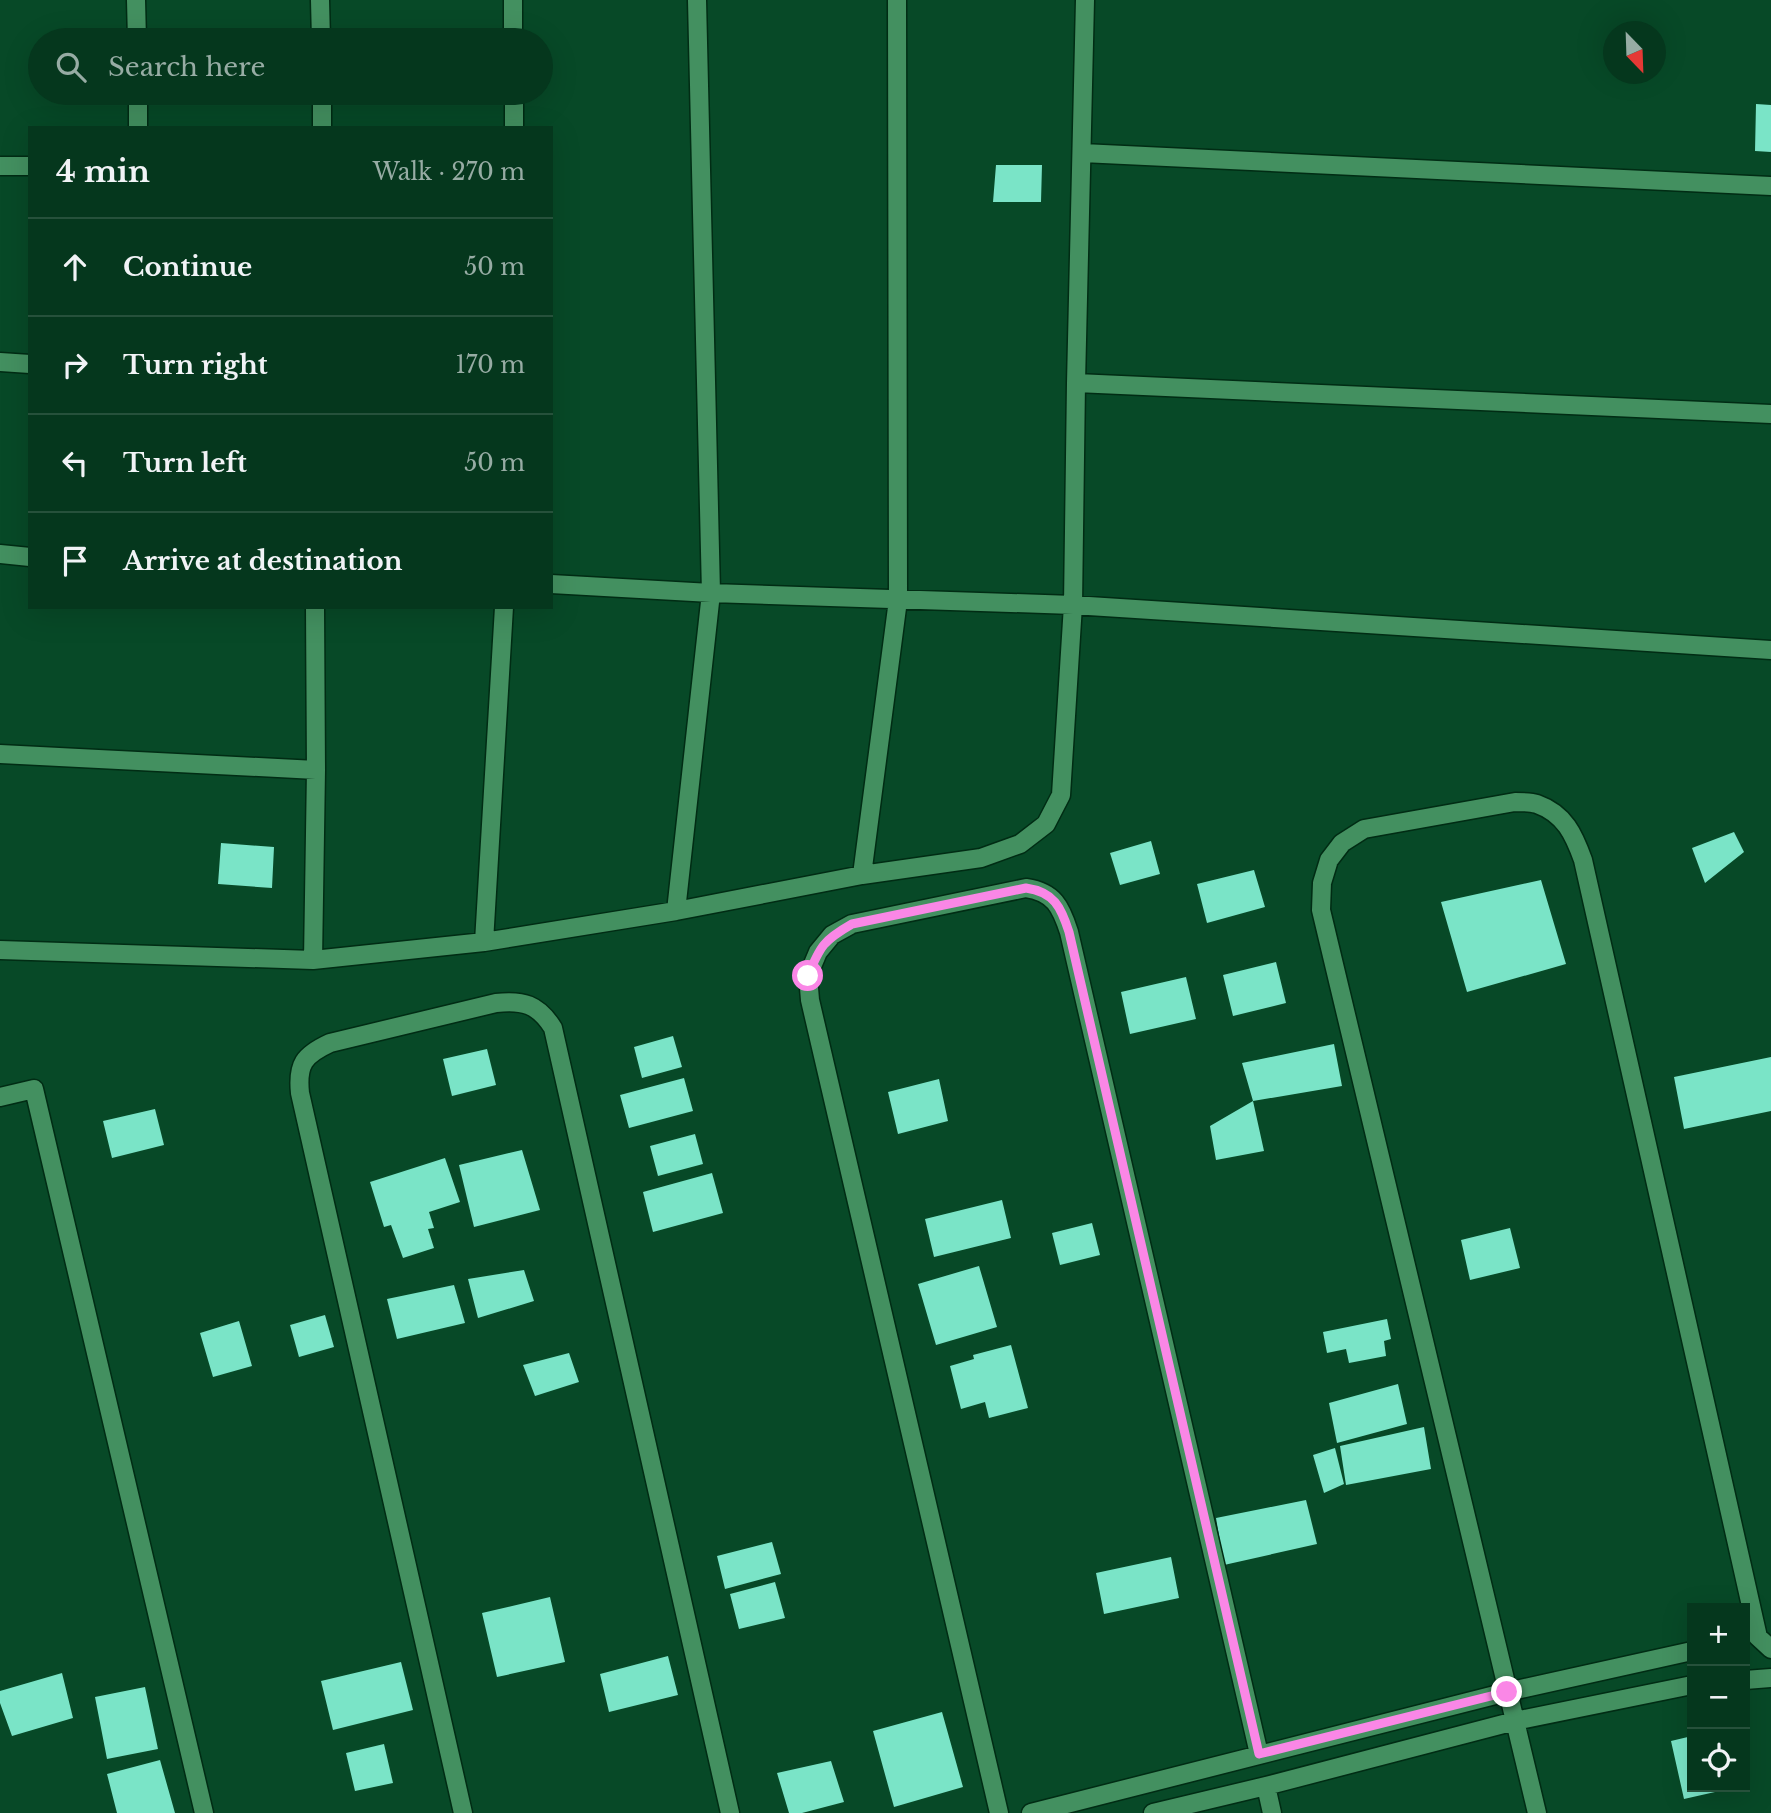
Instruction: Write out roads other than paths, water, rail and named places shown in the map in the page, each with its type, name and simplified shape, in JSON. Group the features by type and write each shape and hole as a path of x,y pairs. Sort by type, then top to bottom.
{"street":[{"path":"136,0 137,28"},
{"path":"320,0 321,28"},
{"path":"513,0 513,28"},
{"path":"676,911 711,593 697,0"},
{"path":"862,875 898,600 897,0"},
{"path":"0,950 313,960 484,942 676,911 862,875 981,858 1020,844 1046,824 1061,795 1073,605 1085,0"},
{"path":"138,105 138,126"},
{"path":"321,105 322,126"},
{"path":"514,105 514,126"},
{"path":"1082,153 1771,186"},
{"path":"0,166 28,166"},
{"path":"0,362 28,364"},
{"path":"1076,383 1771,414"},
{"path":"0,554 28,556"},
{"path":"553,584 711,593 1073,605 1771,650"},
{"path":"313,960 315,609"},
{"path":"484,942 504,609"},
{"path":"0,754 316,770"},
{"path":"1537,1813 1321,910 1322,883 1329,860 1342,843 1364,828 1515,802 1536,803 1557,815 1573,834 1583,860 1761,1640"},
{"path":"999,1813 810,1000 808,976 818,952 832,935 852,924 1026,888 1042,890 1063,915 1259,1754"},
{"path":"463,1813 298,1076 303,1061 315,1050 330,1043 496,1003 515,1001 530,1005 545,1015 553,1028 730,1813"},
{"path":"0,1097 34,1089 204,1813"},
{"path":"1031,1813 1507,1692 1687,1652"},
{"path":"1750,1680 1771,1678"},
{"path":"1153,1813 1515,1721 1687,1686"},
{"path":"1266,1786 1272,1813"}]}
